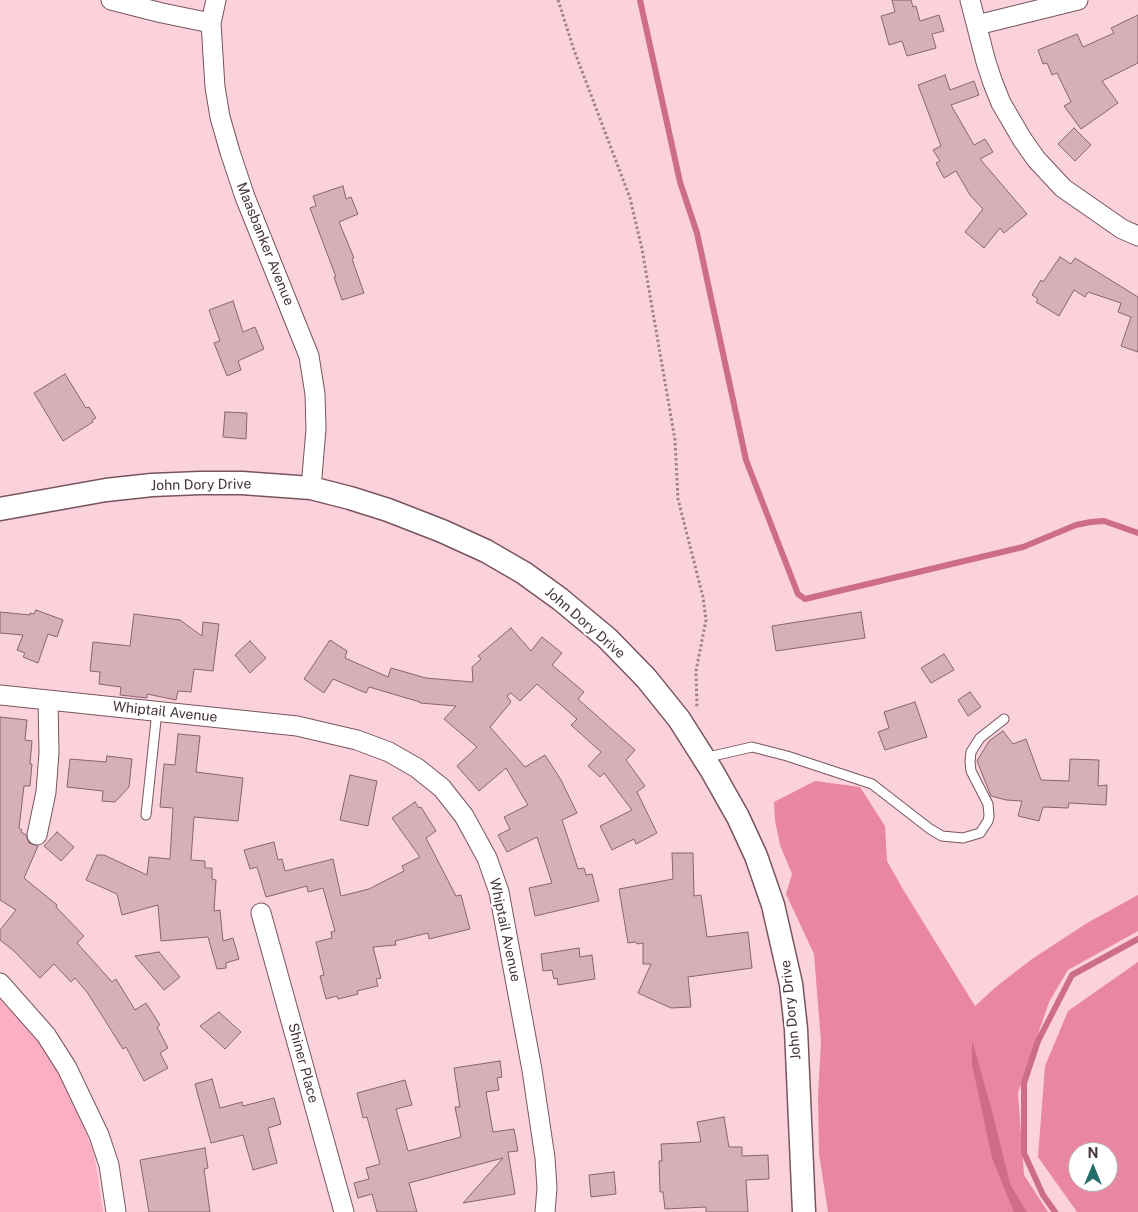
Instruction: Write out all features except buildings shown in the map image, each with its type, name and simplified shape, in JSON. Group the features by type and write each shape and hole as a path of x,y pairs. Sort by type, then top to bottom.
{"street":[{"path":"111,0 211,23"},
{"name":"Maasbanker Avenue","path":"216,0 211,23 215,87 220,117 245,196 309,356 315,394 316,429 311,488"},
{"path":"970,0 986,62 1001,103 1022,140 1036,159 1063,188 1122,229 1138,236"},
{"path":"978,25 1078,0"},
{"name":"John Dory Drive","path":"0,509 106,490 152,485 200,482 311,488 350,498 442,531 486,552 524,573 560,599 613,644 646,678 679,719 704,758 738,817 756,856 773,905 791,984 796,1029 804,1212"},
{"name":"Whiptail Avenue","path":"0,695 297,726 357,740 389,752 417,768 442,788 464,816 487,858 494,875 504,914 546,1158 547,1188 545,1212"},
{"path":"37,835 46,792 49,753 48,700"},
{"name":"Shiner Place","path":"262,913 344,1212"},
{"path":"0,983 46,1035 68,1068 99,1135 109,1165 116,1212"}],"lane":[{"path":"146,815 157,712"},
{"path":"704,758 752,747 787,756 872,784 930,829 942,836 963,838 980,833 989,816 988,804 971,771 971,752 980,738 1004,719"}],"path":[{"path":"558,0 574,50 630,198 642,249 675,440 678,499 703,597 706,620 696,670 696,712"}],"shaded area":[{"path":"815,781 860,787 885,826 887,861 975,1006 1032,959 1087,923 1138,895 1138,931 1068,970 1049,1002 1018,1093 1024,1175 1048,1212 828,1212 819,1154 818,1096 821,1042 814,954 786,894 792,874 780,845 774,802"},
{"path":"1138,962 1138,1212 1077,1212 1038,1157 1045,1066 1068,1011"},
{"path":"0,998 32,1032 70,1092 94,1153 103,1212 0,1212"},
{"path":"972,1040 1010,1184 1027,1212 1014,1212 992,1158 972,1064"}],"waterway":[{"path":"640,0 680,182 697,233 746,460 798,594 805,599 1023,547 1076,525 1091,522 1104,521 1138,533"},
{"path":"1055,1212 1043,1195 1024,1153 1024,1083 1038,1041 1072,975 1138,939"}]}
